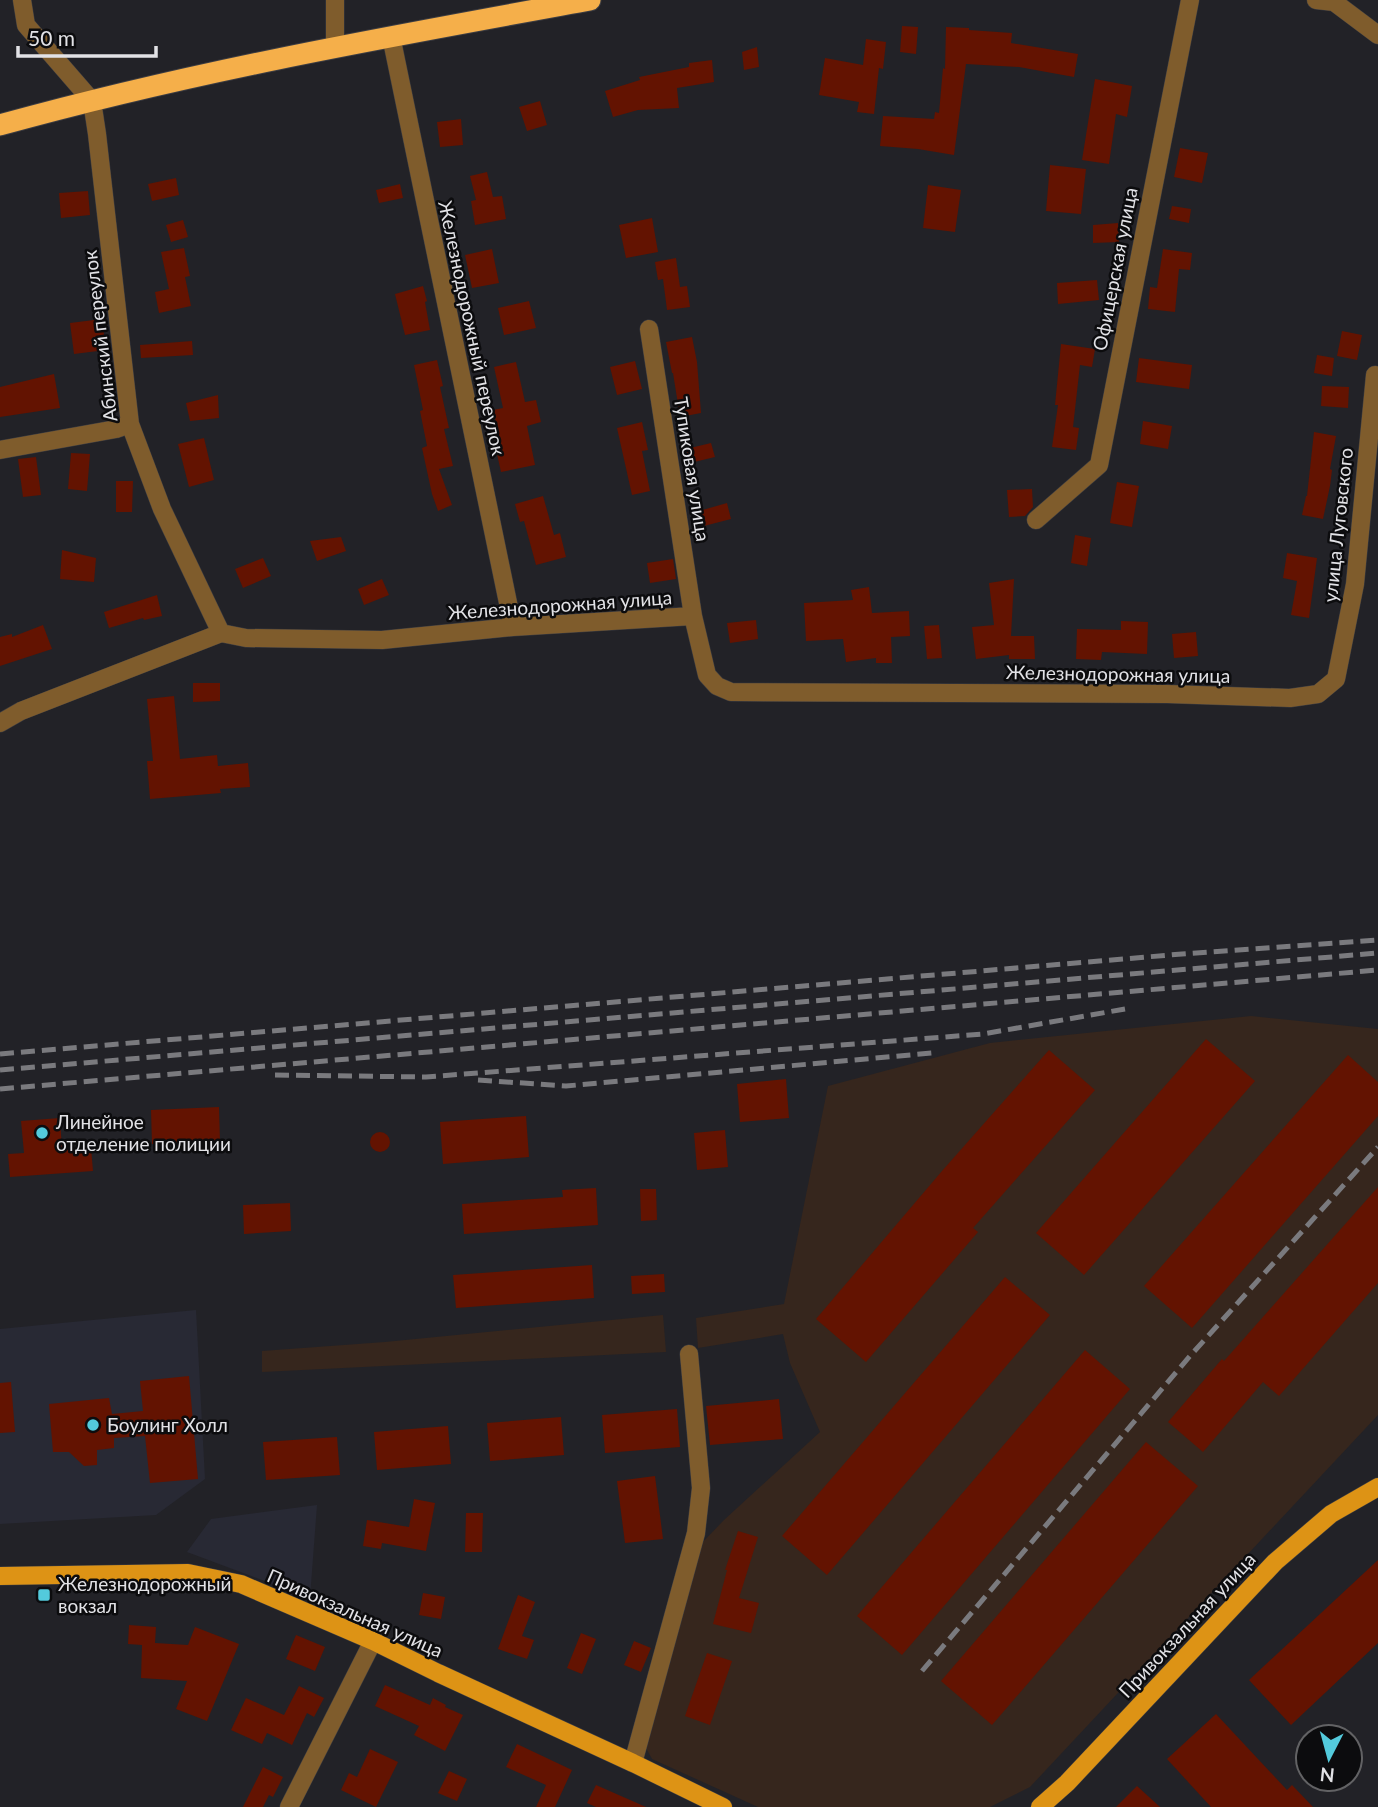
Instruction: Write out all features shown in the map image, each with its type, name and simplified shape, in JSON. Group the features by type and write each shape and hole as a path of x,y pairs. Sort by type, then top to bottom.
{"highway":[{"path":"0,125 92,101 335,47 590,0"}],"main road":[{"name":"Привокзальная улица","path":"1040,1807 1067,1783 1275,1562 1331,1514 1378,1487"},
{"name":"Привокзальная улица","path":"0,1576 188,1573 241,1584 373,1641 723,1807"}],"street":[{"path":"22,0 26,24 92,101"},
{"path":"335,0 335,47"},
{"name":"Офицерская улица","path":"1036,520 1098,466 1190,0"},
{"path":"1317,0 1334,2 1378,35"},
{"name":"Железнодорожный переулок","path":"391,36 513,627"},
{"name":"Абинский переулок","path":"92,101 130,424 162,509 221,633"},
{"name":"Тупиковая улица","path":"649,329 693,616"},
{"name":"улица Луговского","path":"1336,679 1355,584 1378,356"},
{"path":"0,450 116,429 130,424"},
{"name":"Железнодорожная улица","path":"0,723 21,711 221,633 246,638 382,640 513,627 693,616 707,675 717,686 731,692 1167,694 1290,698 1318,694 1336,679"},
{"path":"633,1763 696,1533 701,1488 689,1354"},
{"path":"289,1807 373,1641"}],"shaded area":[{"path":"1251,1016 1378,1029 1378,1415 1030,1787 990,1807 758,1807 652,1759 646,1748 699,1546 820,1432 790,1363 783,1334 698,1348 696,1318 784,1304 828,1086 990,1043"},
{"path":"196,1310 205,1479 156,1515 0,1524 0,1329"},
{"path":"663,1315 666,1352 262,1372 262,1351"},
{"path":"317,1505 310,1598 187,1552 211,1519"}],"building":[{"path":"902,26 918,27 916,54 900,52"},
{"path":"946,27 1012,33 1011,43 1078,54 1074,77 1019,67 966,64 954,155 880,146 883,116 934,119 935,112 939,113 943,68 945,69"},
{"path":"866,39 886,42 883,69 879,68 874,114 857,112 859,102 819,95 825,58 863,65"},
{"path":"757,47 759,67 744,70 742,52"},
{"path":"712,60 714,82 677,88 679,108 638,110 613,117 605,91 640,80 639,77 689,67 689,63"},
{"path":"1095,79 1132,86 1127,117 1116,114 1109,164 1082,160"},
{"path":"540,101 547,125 527,131 519,107"},
{"path":"461,119 463,145 440,147 437,122"},
{"path":"1180,148 1208,153 1202,183 1174,177"},
{"path":"1050,165 1086,169 1081,214 1046,211"},
{"path":"487,172 493,197 502,196 506,219 475,225 471,201 476,200 470,176"},
{"path":"176,178 179,195 152,201 148,184"},
{"path":"400,184 403,198 379,203 376,190"},
{"path":"928,185 961,190 955,232 923,228"},
{"path":"88,191 90,215 61,218 59,193"},
{"path":"1172,206 1191,209 1189,223 1169,219"},
{"path":"652,218 658,252 626,258 619,225"},
{"path":"183,220 188,237 171,242 166,225"},
{"path":"1118,223 1119,242 1093,243 1093,225"},
{"path":"184,248 190,276 185,277 191,306 159,313 155,292 169,289 161,252"},
{"path":"492,249 499,283 472,288 465,255"},
{"path":"1163,249 1192,253 1190,270 1179,269 1175,312 1148,309 1150,287 1157,288"},
{"path":"676,258 680,287 687,286 690,307 667,310 663,279 658,280 655,262"},
{"path":"1097,280 1099,300 1058,304 1057,283"},
{"path":"423,286 430,330 405,335 395,294"},
{"path":"529,301 536,328 504,335 498,308"},
{"path":"102,319 106,350 74,354 70,323"},
{"path":"1342,331 1362,335 1357,360 1337,356"},
{"path":"692,337 701,413 680,417 666,342"},
{"path":"192,341 193,355 141,358 140,345"},
{"path":"1061,344 1095,349 1092,367 1080,365 1073,427 1079,428 1076,450 1052,447 1058,405 1055,405"},
{"path":"1317,355 1334,358 1332,376 1314,373"},
{"path":"1139,358 1192,365 1189,389 1136,382"},
{"path":"437,360 449,428 444,429 453,466 439,469 452,505 438,511 422,448 427,446 414,365"},
{"path":"635,361 642,389 617,395 610,367"},
{"path":"516,362 525,402 536,400 541,422 527,426 535,465 501,472 495,445 501,444 493,410 503,408 494,367"},
{"path":"54,374 60,408 0,417 0,387"},
{"path":"1322,386 1349,387 1348,408 1321,406"},
{"path":"218,395 219,418 190,421 186,403"},
{"path":"1143,421 1172,426 1168,449 1140,444"},
{"path":"642,422 648,450 642,451 650,491 632,495 617,428"},
{"path":"1314,432 1336,436 1323,519 1302,515 1307,496"},
{"path":"204,438 214,480 189,487 178,444"},
{"path":"711,443 715,457 690,463 686,449"},
{"path":"71,453 90,454 87,491 68,489"},
{"path":"36,457 41,495 23,497 18,459"},
{"path":"116,481 133,481 132,512 116,512"},
{"path":"1117,482 1139,486 1132,527 1110,523"},
{"path":"1032,489 1033,507 1025,516 1009,517 1007,490"},
{"path":"543,496 554,535 560,533 566,557 536,565 524,521 520,522 515,504"},
{"path":"727,503 731,519 704,526 699,511"},
{"path":"1075,535 1091,538 1087,566 1071,563"},
{"path":"341,537 346,551 317,561 310,541"},
{"path":"62,550 96,558 94,582 60,579"},
{"path":"1287,553 1317,558 1309,618 1291,615 1297,581 1283,578"},
{"path":"263,558 271,576 243,588 235,569"},
{"path":"673,559 676,579 650,583 647,563"},
{"path":"382,579 389,595 364,605 358,589"},
{"path":"1014,579 1011,636 1034,636 1035,659 1009,659 1009,655 976,659 972,627 994,625 989,583"},
{"path":"869,587 872,613 909,611 910,636 891,637 892,663 876,663 876,658 846,662 843,639 806,641 804,603 853,600 851,590"},
{"path":"157,595 162,616 143,618 109,628 104,612"},
{"path":"756,620 758,639 730,643 727,623"},
{"path":"1121,621 1148,622 1147,654 1102,652 1101,660 1076,659 1077,629 1121,630"},
{"path":"43,625 52,649 0,666 0,637 12,634 12,637"},
{"path":"939,625 942,658 927,659 924,626"},
{"path":"1196,632 1198,656 1174,658 1172,634"},
{"path":"193,683 220,683 220,701 193,702"},
{"path":"174,696 180,759 217,755 218,766 248,763 250,787 220,789 221,793 150,799 147,761 153,761 147,699"},
{"path":"1206,1039 1255,1081 1084,1275 1036,1233"},
{"path":"1049,1050 1095,1090 973,1228 978,1232 866,1362 816,1319"},
{"path":"1348,1055 1378,1082 1378,1116 1192,1328 1144,1286"},
{"path":"786,1079 789,1118 740,1122 737,1084"},
{"path":"219,1107 220,1142 152,1144 151,1110"},
{"path":"526,1116 529,1157 443,1164 440,1122"},
{"path":"60,1118 62,1150 91,1148 93,1171 10,1177 8,1154 24,1153 21,1121"},
{"path":"725,1130 728,1167 697,1170 694,1133"},
{"path":"380,1132 387,1135 390,1142 387,1149 380,1152 373,1149 370,1142 373,1135"},
{"path":"1378,1187 1378,1283 1279,1396 1263,1382 1203,1452 1168,1422"},
{"path":"596,1188 598,1225 464,1234 462,1204 563,1197 562,1190"},
{"path":"640,1189 656,1189 657,1220 641,1221"},
{"path":"290,1203 291,1231 244,1234 243,1205"},
{"path":"592,1265 594,1298 456,1308 453,1275"},
{"path":"664,1274 665,1292 632,1294 631,1276"},
{"path":"1005,1277 1050,1315 827,1575 782,1536"},
{"path":"1085,1350 1130,1389 902,1655 857,1616"},
{"path":"189,1376 198,1479 150,1483 145,1436 114,1438 114,1448 97,1450 97,1465 84,1466 69,1452 53,1452 49,1404 109,1398 112,1414 143,1411 140,1381"},
{"path":"11,1382 15,1432 0,1433 0,1383"},
{"path":"779,1399 783,1439 710,1445 706,1406"},
{"path":"677,1409 680,1447 605,1453 602,1415"},
{"path":"561,1417 564,1455 490,1461 487,1423"},
{"path":"448,1426 451,1464 377,1470 374,1432"},
{"path":"337,1437 340,1475 266,1480 263,1442"},
{"path":"1146,1442 1198,1486 992,1725 941,1681"},
{"path":"655,1476 663,1539 625,1543 617,1481"},
{"path":"414,1499 435,1503 426,1551 382,1543 381,1549 363,1546 367,1520 409,1527"},
{"path":"466,1513 483,1513 482,1552 465,1552"},
{"path":"738,1531 758,1537 739,1598 759,1603 751,1633 713,1624 725,1570"},
{"path":"1378,1560 1378,1643 1291,1725 1249,1680"},
{"path":"423,1593 445,1597 441,1619 419,1615"},
{"path":"518,1595 535,1602 522,1636 534,1640 527,1659 498,1649"},
{"path":"129,1625 156,1627 155,1643 188,1645 195,1627 239,1644 207,1721 176,1709 187,1681 141,1678 142,1645 128,1644"},
{"path":"581,1633 596,1639 582,1674 567,1668"},
{"path":"296,1635 325,1647 315,1671 286,1659"},
{"path":"634,1641 651,1648 641,1672 624,1665"},
{"path":"707,1653 732,1661 710,1725 685,1716"},
{"path":"385,1685 430,1705 433,1698 463,1715 445,1751 414,1735 419,1726 375,1706"},
{"path":"299,1686 324,1698 314,1717 307,1713 292,1745 267,1733 262,1744 231,1730 246,1698 284,1715"},
{"path":"1216,1714 1287,1790 1292,1785 1294,1793 1300,1793 1313,1807 1211,1807 1167,1759"},
{"path":"517,1744 572,1770 555,1807 536,1807 546,1785 506,1767"},
{"path":"370,1749 398,1762 376,1807 341,1790 349,1773 357,1777"},
{"path":"263,1767 283,1777 273,1797 269,1795 263,1807 243,1807"},
{"path":"449,1771 467,1779 457,1801 438,1793"},
{"path":"596,1785 646,1807 596,1807 587,1803"},
{"path":"1137,1786 1160,1807 1116,1807"}],"railway":[{"path":"0,1054 1182,954 1378,940"},
{"path":"0,1070 1378,953"},
{"path":"0,1089 1378,970"},
{"path":"275,1075 426,1077 983,1034 1125,1009"},
{"path":"478,1080 566,1086 932,1053"},
{"path":"922,1671 1190,1356 1378,1147"}],"place":[{"name":"Линейное отделение полиции","path":"42,1133"},
{"name":"Боулинг Холл","path":"93,1425"},
{"name":"Железнодорожный вокзал","path":"44,1595"}]}
